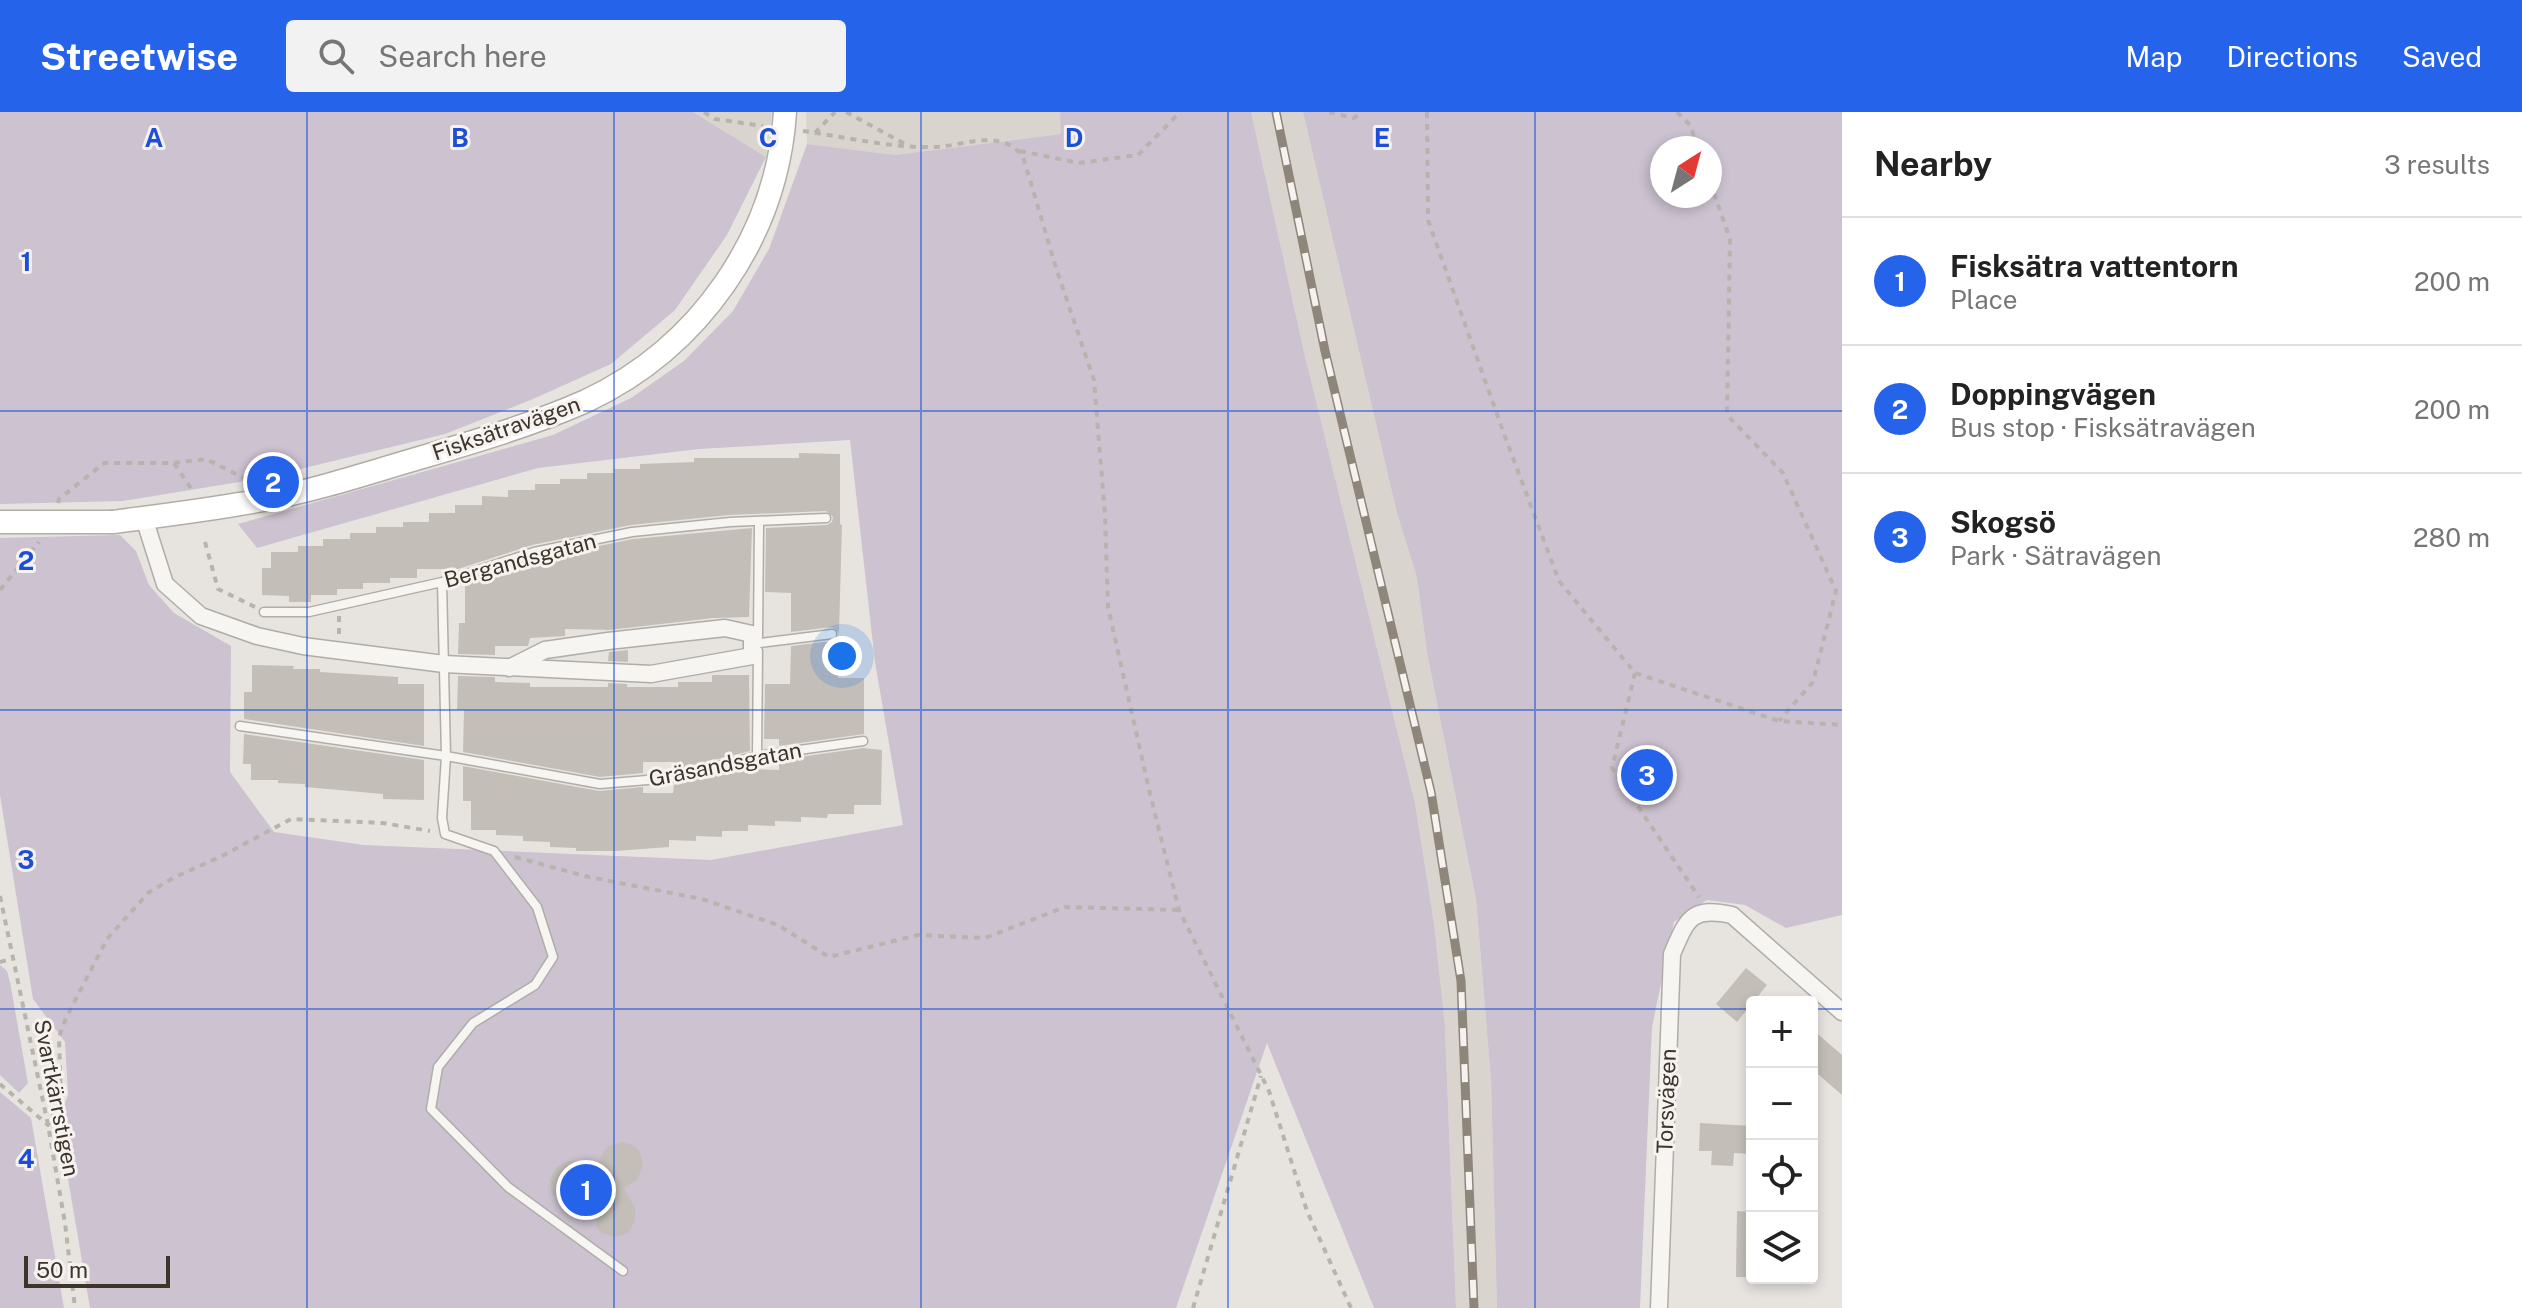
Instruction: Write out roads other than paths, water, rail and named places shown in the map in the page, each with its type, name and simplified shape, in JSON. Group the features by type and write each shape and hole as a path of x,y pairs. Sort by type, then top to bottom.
{"street":[{"name":"Fisksätravägen","path":"0,522 113,522 271,499 513,430 587,400 650,362 698,319 736,269 767,206 784,141 777,119"},
{"path":"144,518 165,584 201,616 257,636 340,652 444,664 509,668 651,674 752,656 755,644 752,634 725,628 545,650 509,668"},
{"name":"Torsvägen","path":"1659,1308 1672,954 1686,922 1708,910 1732,915 1842,1012"}],"lane":[{"name":"Bergandsgatan","path":"264,612 309,612 442,582 534,552 632,532 730,522 826,518"},
{"path":"757,756 755,644 759,522"},
{"path":"442,582 446,756 442,818 445,834 494,851 537,907 553,957 535,985 473,1023 438,1067 431,1109 508,1187 623,1271"},
{"path":"755,644 832,634"},
{"name":"Gräsandsgatan","path":"240,726 446,756 600,784 671,778 757,756 863,741"}],"railway":[{"path":"1276,112 1325,351 1431,792 1461,981 1474,1308"}],"place":[{"name":"Doppingvägen","path":"273,482"},
{"name":"Skogsö","path":"1647,775"},
{"name":"Fisksätra vattentorn","path":"586,1190"}]}
